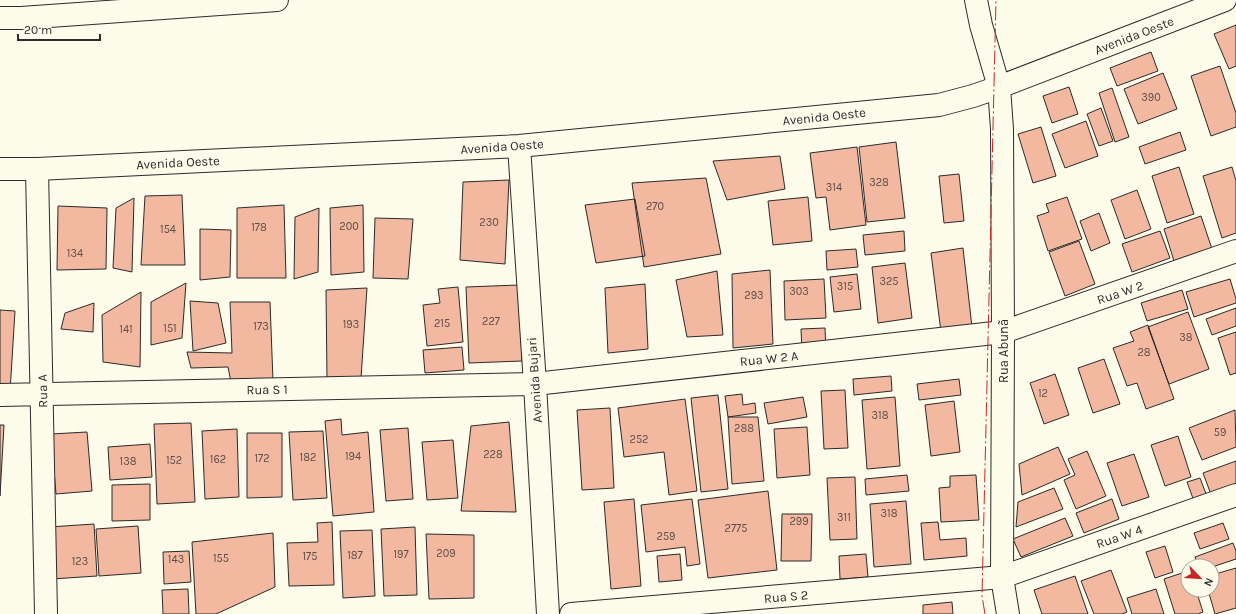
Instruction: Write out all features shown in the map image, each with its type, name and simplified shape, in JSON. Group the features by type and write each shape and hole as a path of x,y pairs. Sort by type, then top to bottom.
{"street":[{"path":"0,18 21,18 277,0"},
{"path":"976,0 981,25 999,86"},
{"name":"Avenida Oeste","path":"0,169 37,169 519,146 939,104 973,96 1225,0"},
{"name":"Rua Abunã","path":"999,86 1002,129 1002,578 1008,614"},
{"name":"Avenida Bujari","path":"519,146 535,384 548,614"},
{"name":"Rua A","path":"37,169 46,614"},
{"name":"Rua W 2","path":"1003,332 1236,251"},
{"name":"Rua W 2 A","path":"535,384 1003,332"},
{"name":"Rua S 1","path":"0,395 535,384"},
{"name":"Rua W 4","path":"1002,578 1236,495"},
{"name":"Rua S 2","path":"571,614 1002,578"}],"building":[{"path":"1236,25 1236,66 1229,69 1214,34"},
{"path":"1151,52 1158,71 1117,86 1110,68"},
{"path":"1220,66 1236,113 1236,127 1211,136 1191,76"},
{"path":"1163,73 1177,109 1138,124 1124,89"},
{"path":"1069,87 1078,114 1052,123 1043,96"},
{"path":"1112,88 1129,137 1115,142 1099,93"},
{"path":"1101,108 1113,141 1099,146 1087,114"},
{"path":"1086,121 1098,156 1065,168 1052,134"},
{"path":"1041,127 1056,176 1033,183 1018,134"},
{"path":"1180,132 1186,150 1145,164 1139,147"},
{"path":"896,142 905,218 867,222 859,147"},
{"path":"857,147 866,225 830,230 826,197 816,198 810,153"},
{"path":"780,156 785,189 727,200 713,161"},
{"path":"1179,167 1194,214 1167,223 1152,176"},
{"path":"1232,167 1236,181 1236,233 1222,238 1203,176"},
{"path":"959,174 964,221 944,223 939,176"},
{"path":"706,178 721,254 644,267 632,183"},
{"path":"509,180 505,264 460,260 463,182"},
{"path":"1137,190 1151,229 1125,239 1111,200"},
{"path":"182,195 185,265 141,265 145,196"},
{"path":"808,197 812,241 773,245 768,201"},
{"path":"1067,197 1082,239 1048,251 1037,216 1049,212 1046,204"},
{"path":"134,198 132,272 113,268 116,208"},
{"path":"635,199 645,256 596,263 585,205"},
{"path":"284,205 286,278 237,278 237,208"},
{"path":"363,205 364,272 331,275 330,208"},
{"path":"58,206 107,208 106,269 57,270"},
{"path":"319,208 318,272 294,279 295,217"},
{"path":"1099,213 1110,243 1091,251 1080,221"},
{"path":"1201,216 1213,252 1175,264 1164,229"},
{"path":"375,218 413,219 408,279 373,278"},
{"path":"200,229 231,230 230,277 200,280"},
{"path":"904,231 905,251 865,255 863,235"},
{"path":"1160,231 1170,258 1132,272 1122,244"},
{"path":"1079,241 1095,284 1065,296 1049,252"},
{"path":"963,248 972,327 941,332 931,253"},
{"path":"856,249 858,267 827,270 826,251"},
{"path":"905,263 912,318 878,323 872,267"},
{"path":"770,270 773,344 733,348 732,274"},
{"path":"717,271 723,335 687,337 676,280"},
{"path":"857,274 861,309 834,312 830,277"},
{"path":"824,279 826,318 785,320 784,281"},
{"path":"1230,279 1236,303 1194,317 1186,292"},
{"path":"186,283 182,338 151,345 151,302"},
{"path":"645,284 648,349 608,353 605,288"},
{"path":"519,285 522,361 469,363 466,287"},
{"path":"458,287 463,342 427,346 423,305 440,303 438,289"},
{"path":"367,288 361,378 327,380 326,290"},
{"path":"1182,290 1188,309 1147,321 1141,303"},
{"path":"141,292 140,367 103,362 102,315"},
{"path":"190,301 218,303 226,343 193,351"},
{"path":"230,302 270,302 273,381 231,382 228,367 191,368 187,352 232,353"},
{"path":"94,303 93,332 61,329 65,313"},
{"path":"1236,308 1236,326 1212,335 1206,319"},
{"path":"0,310 15,311 10,392 0,391"},
{"path":"1188,312 1209,369 1169,384 1148,327"},
{"path":"1148,325 1174,399 1146,409 1137,383 1127,386 1113,348 1134,341 1130,332"},
{"path":"825,328 826,350 802,352 801,329"},
{"path":"1236,332 1236,373 1230,375 1218,338"},
{"path":"462,347 464,370 425,373 423,350"},
{"path":"1104,359 1120,404 1093,413 1078,368"},
{"path":"1055,374 1069,415 1044,424 1030,383"},
{"path":"891,376 892,391 854,395 853,379"},
{"path":"959,379 961,395 919,400 917,384"},
{"path":"845,390 848,448 824,449 821,391"},
{"path":"742,394 743,405 755,403 756,413 728,417 725,396"},
{"path":"718,395 728,489 701,492 691,398"},
{"path":"803,397 807,417 768,424 764,403"},
{"path":"895,397 900,466 867,469 862,400"},
{"path":"685,399 697,491 669,495 664,452 624,457 618,408"},
{"path":"954,401 960,452 931,456 925,405"},
{"path":"610,408 614,488 582,490 577,410"},
{"path":"1235,410 1236,447 1202,460 1189,428"},
{"path":"728,417 758,417 764,481 732,484"},
{"path":"341,419 342,435 368,432 374,512 333,516 325,421"},
{"path":"509,422 516,512 461,511 471,426"},
{"path":"191,423 195,502 157,504 154,424"},
{"path":"0,425 4,425 0,496"},
{"path":"807,427 810,475 777,478 774,429"},
{"path":"408,428 413,499 386,501 380,430"},
{"path":"237,429 239,497 205,499 202,431"},
{"path":"323,431 327,498 293,500 289,432"},
{"path":"87,432 92,491 56,494 51,434"},
{"path":"247,433 282,433 282,497 247,498"},
{"path":"1178,436 1191,477 1165,486 1151,445"},
{"path":"453,440 458,498 427,500 422,442"},
{"path":"150,444 152,477 110,480 108,447"},
{"path":"1058,447 1070,474 1022,495 1019,464"},
{"path":"1087,451 1106,496 1076,509 1064,480 1075,475 1068,459"},
{"path":"1134,454 1149,497 1122,506 1107,463"},
{"path":"1236,461 1236,491 1213,500 1203,473"},
{"path":"907,475 909,491 866,495 865,479"},
{"path":"976,475 979,520 941,522 939,488 950,487 950,476"},
{"path":"855,477 857,539 830,540 827,478"},
{"path":"1200,478 1208,499 1195,504 1187,482"},
{"path":"150,484 150,520 112,521 112,485"},
{"path":"1054,488 1063,509 1016,527 1018,502"},
{"path":"768,491 777,570 708,578 698,500"},
{"path":"634,499 641,586 611,589 604,502"},
{"path":"692,499 700,564 687,566 685,547 646,552 641,505"},
{"path":"1112,499 1119,519 1084,533 1076,513"},
{"path":"906,501 911,564 874,567 870,504"},
{"path":"782,514 812,514 811,561 781,561"},
{"path":"1065,518 1073,536 1021,557 1013,539"},
{"path":"332,522 334,585 289,586 287,543 318,542 317,523"},
{"path":"938,522 940,540 966,538 967,556 924,560 921,523"},
{"path":"1223,523 1229,539 1200,549 1194,533"},
{"path":"94,524 97,576 52,579 49,527"},
{"path":"138,526 141,573 99,576 96,529"},
{"path":"415,527 417,595 384,596 381,529"},
{"path":"372,530 375,596 343,598 340,531"},
{"path":"273,533 275,587 216,614 196,614 192,542"},
{"path":"426,534 474,535 474,598 429,599"},
{"path":"1233,543 1236,551 1236,559 1220,564 1220,558 1195,557"},
{"path":"1165,546 1173,572 1155,578 1146,552"},
{"path":"189,551 191,582 164,584 163,552"},
{"path":"680,554 682,580 659,582 657,556"},
{"path":"866,554 868,577 840,579 839,556"},
{"path":"1236,568 1236,608 1215,614 1210,598 1220,598 1220,573"},
{"path":"1111,570 1127,612 1122,614 1094,614 1081,581"},
{"path":"1180,574 1180,598 1199,598 1203,612 1198,614 1175,614 1164,579"},
{"path":"1075,576 1088,614 1042,614 1034,590"},
{"path":"188,589 189,614 163,614 162,590"},
{"path":"1156,589 1164,614 1132,614 1127,598"},
{"path":"952,602 953,614 923,614 923,605"}],"power":[{"path":"985,614 982,596 996,0"}]}
